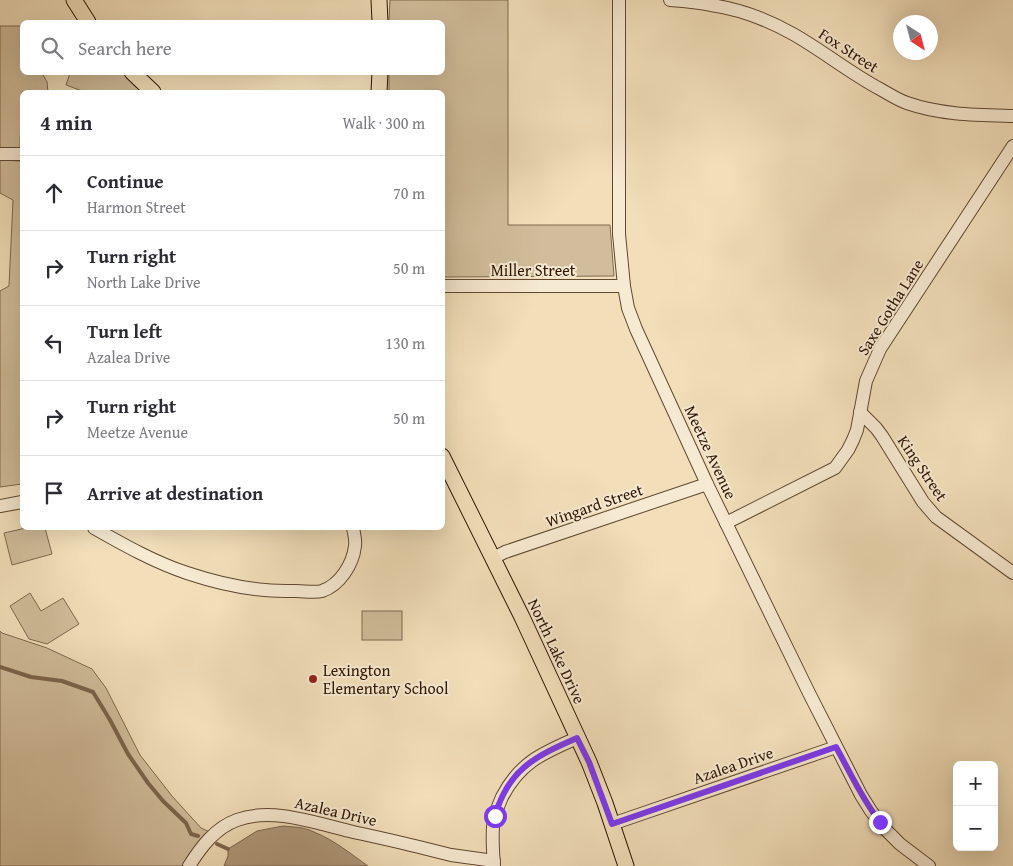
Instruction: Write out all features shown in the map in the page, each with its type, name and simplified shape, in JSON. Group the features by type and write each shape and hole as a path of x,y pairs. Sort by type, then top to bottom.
{"main road":[{"path":"74,0 87,20"},
{"path":"380,0 380,20"},
{"path":"135,75 151,90"},
{"path":"379,90 380,75"},
{"name":"North Lake Drive","path":"445,462 522,617 592,770 626,866"}],"street":[{"name":"Meetze Avenue","path":"619,0 619,234 628,308 707,484 804,684 861,795 885,829 900,844 929,866"},
{"name":"Fox Street","path":"670,0 711,4 733,9 775,24 869,83 908,104 952,113 1013,116"},
{"name":"Saxe Gotha Lane","path":"726,523 835,468 848,450 857,430 866,381 880,348 1013,146"},
{"path":"0,154 20,154"},
{"name":"Miller Street","path":"445,286 624,286"},
{"name":"King Street","path":"860,412 879,432 923,502 936,516 1013,573"},
{"name":"Wingard Street","path":"493,558 505,552 707,484"},
{"path":"0,506 20,502"},
{"path":"97,530 154,560 186,573 218,582 265,590 310,591 321,591 340,579 350,564 355,545 353,530"},
{"path":"494,863 493,825 498,804 509,784 520,771 537,757 577,738"},
{"name":"Azalea Drive","path":"612,824 836,747"},
{"name":"Azalea Drive","path":"189,866 206,842 225,826 246,817 268,815 308,821 451,855 494,863"}],"shaded area":[{"path":"390,0 508,0 508,225 610,225 614,276 445,277 445,90 389,90 389,75 445,75 445,20 389,20"},
{"path":"0,26 20,26 20,75 43,75 47,82 48,90 20,90 20,148 0,150"},
{"path":"69,75 134,75 151,90 80,90 66,85"},
{"path":"0,160 20,161 20,484 0,487 0,291 9,286 13,200 0,193"},
{"path":"20,529 46,530 52,554 12,565 4,533"},
{"path":"30,593 41,611 63,598 79,624 47,644 29,639 10,606"},
{"path":"362,611 402,611 402,640 362,640"},
{"path":"0,631 47,648 92,669 106,688 140,755 172,796 201,828 214,834 189,866 0,866"},
{"path":"283,826 303,828 321,835 368,866 224,866 228,856 228,849 257,831"}],"waterway":[{"path":"0,667 31,677 62,681 93,692 128,754 148,783 163,801 186,823 191,834 198,836"},
{"path":"217,844 228,849"}],"place":[{"name":"Lexington Elementary School","path":"313,679"}],"route":[{"path":"495,816 498,804 509,784 520,771 537,757 577,738 589,762 612,824 836,747 861,795 880,822"}]}
